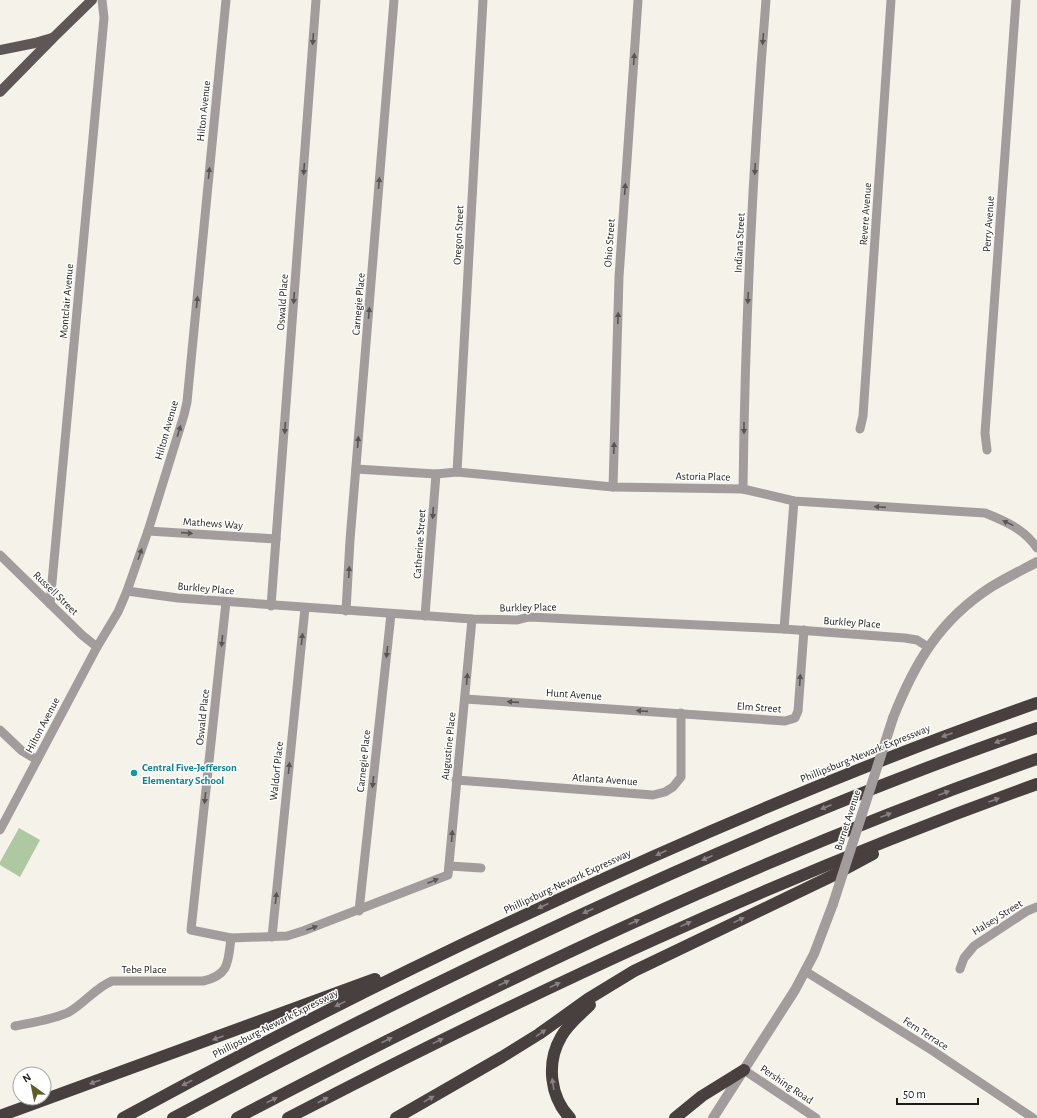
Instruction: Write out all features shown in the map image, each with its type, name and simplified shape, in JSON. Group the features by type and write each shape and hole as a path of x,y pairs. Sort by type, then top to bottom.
{"highway":[{"name":"Phillipsburg-Newark Expressway","path":"123,1118 284,1033 438,956 616,872 787,798 892,755 1037,703"},
{"path":"174,1118 389,1006 610,901 833,804 1037,728"},
{"path":"237,1118 444,1012 662,910 855,828 962,786 1037,759"},
{"path":"288,1118 469,1025 638,946 749,898 918,829 1037,784"},
{"path":"396,1118 502,1057 539,1034 576,1007 606,988 646,966 834,875 918,829"},
{"path":"0,1116 438,956"},
{"path":"570,1118 561,1106 554,1087 552,1072 556,1049 566,1030 606,988"},
{"path":"675,1118 702,1096 744,1070"}],"main road":[{"path":"0,92 92,0"},
{"path":"0,50 35,43 54,37"}],"street":[{"name":"Montclair Avenue","path":"50,604 104,18 102,0"},
{"name":"Hilton Avenue","path":"0,830 97,647 118,612 127,591 148,530 187,402 226,0"},
{"name":"Oswald Place","path":"271,606 316,0"},
{"name":"Carnegie Place","path":"346,611 394,0"},
{"name":"Oregon Street","path":"458,472 483,0"},
{"name":"Ohio Street","path":"613,487 619,277 638,0"},
{"name":"Indiana Street","path":"744,489 746,318 766,0"},
{"name":"Revere Avenue","path":"860,429 863,416 891,0"},
{"name":"Perry Avenue","path":"987,450 985,433 1016,0"},
{"name":"Astoria Place","path":"356,469 436,474 458,472 613,487 744,489 794,501 984,514 1004,520 1016,527 1026,534 1037,548"},
{"name":"Catherine Street","path":"425,616 436,474"},
{"path":"784,629 794,501"},
{"name":"Mathews Way","path":"148,530 276,538"},
{"name":"Russell Street","path":"0,555 82,636 97,647"},
{"name":"Burnet Avenue","path":"713,1118 784,1008 814,954 833,904 893,718 905,687 915,668 928,647 949,622 980,595 1001,581 1037,562"},
{"name":"Burkley Place","path":"127,591 178,598 271,606 472,619 517,620 529,617 804,630 905,638 918,640 928,647"},
{"name":"Oswald Place","path":"226,602 191,930 231,938"},
{"name":"Waldorf Place","path":"272,936 305,608"},
{"name":"Carnegie Place","path":"359,910 391,614"},
{"name":"Augustine Place","path":"449,871 456,780 466,699 472,619"},
{"name":"Elm Street","path":"681,713 785,721 795,718 798,712 804,630"},
{"name":"Hunt Avenue","path":"466,699 681,713"},
{"name":"Atlanta Avenue","path":"456,780 653,795 659,794 673,787 681,777 681,713"},
{"path":"0,730 22,751 37,760"},
{"path":"231,938 287,936 303,932 359,910 449,871 481,868"},
{"name":"Halsey Street","path":"960,969 964,958 974,946 1027,911 1037,907"},
{"name":"Tebe Place","path":"15,1026 64,1015 102,986 112,981 203,981 212,978 220,974 228,965 231,938"},
{"name":"Fern Terrace","path":"805,971 933,1051 1033,1118"},
{"name":"Pershing Road","path":"744,1070 816,1118"}],"green space":[{"path":"19,828 40,840 20,877 0,865 0,862"}],"place":[{"name":"Central Five-Jefferson Elementary School","path":"134,773"}]}
